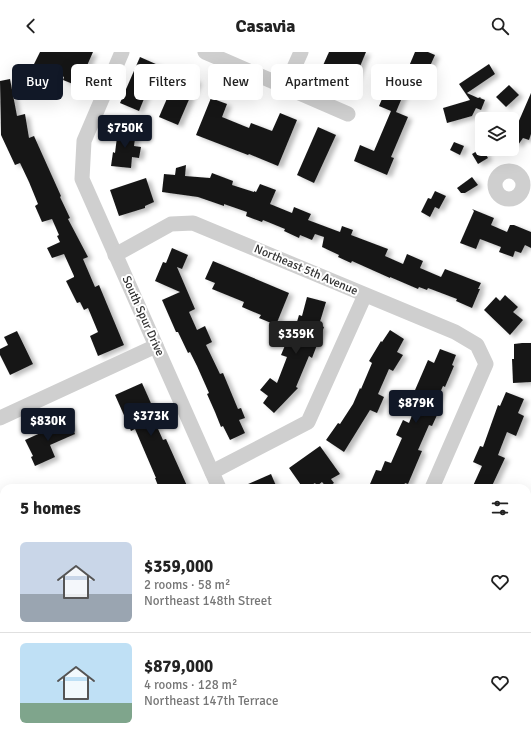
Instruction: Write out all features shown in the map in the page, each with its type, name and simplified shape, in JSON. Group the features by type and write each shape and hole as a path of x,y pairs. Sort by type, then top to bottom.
{"street":[{"name":"South Spur Drive","path":"122,52 84,141 82,179 218,484"},
{"path":"205,52 271,82"},
{"path":"296,64 301,52"},
{"path":"314,100 348,114"},
{"name":"Northeast 5th Avenue","path":"115,255 171,224 193,223 455,332 478,345 486,364 434,484"},
{"path":"212,472 308,422 365,295"},
{"path":"0,418 156,346"}],"building":[{"path":"40,52 93,52 88,64 71,64 71,83 63,80 63,64 34,64"},
{"path":"329,52 366,52 361,64 324,64"},
{"path":"415,52 428,52 435,55 431,64 410,64"},
{"path":"140,57 156,64 137,64"},
{"path":"489,64 495,74 467,93 478,98 481,97 480,98 485,100 481,110 476,108 472,116 447,123 443,108 470,100 459,84"},
{"path":"134,71 134,100 144,100 139,111 120,103 121,100 126,100 126,89"},
{"path":"10,79 12,100 14,100 17,116 25,114 29,138 34,136 61,196 60,197 70,218 68,219 88,257 83,259 95,287 99,285 124,345 98,356 90,336 98,332 88,308 84,310 80,302 77,303 66,281 74,276 64,254 52,258 47,248 60,242 57,236 59,235 52,219 42,222 35,206 38,204 29,182 20,163 15,165 1,135 0,81"},
{"path":"509,85 519,95 506,107 496,97"},
{"path":"531,93 531,134 529,140 523,138 519,144 519,121"},
{"path":"166,100 189,100 178,125 159,117"},
{"path":"210,100 216,100 227,104 222,117 249,128 251,123 272,131 280,113 297,120 278,166 196,135"},
{"path":"382,100 401,100 396,112 408,117 391,157 394,158 387,175 354,161 360,145 374,151 391,111 379,106"},
{"path":"318,127 336,135 314,183 297,175"},
{"path":"118,129 136,131 134,146 141,147 139,158 132,157 131,168 111,166 113,152 115,153"},
{"path":"454,142 464,146 460,155 450,150"},
{"path":"475,152 475,156 487,156 488,158 478,164 472,154"},
{"path":"186,165 185,176 210,178 212,173 233,181 232,185 254,192 256,192 260,184 276,190 270,204 292,213 294,207 311,214 308,220 340,232 342,226 353,230 351,235 388,249 385,256 403,264 407,254 423,261 420,268 441,277 445,269 481,283 472,308 456,301 457,299 428,288 427,290 419,287 418,289 352,261 351,263 338,257 339,255 322,247 324,237 315,234 312,240 300,235 299,238 284,231 285,229 263,220 262,222 246,216 247,212 224,204 224,206 198,197 162,192 164,174 175,175 176,168"},
{"path":"472,177 478,185 465,193 461,193 457,188"},
{"path":"146,178 154,202 145,206 145,208 119,216 110,190"},
{"path":"435,191 446,196 439,209 435,207 430,217 421,212 428,198 431,199"},
{"path":"472,209 494,218 491,225 507,232 510,225 514,225 531,232 531,248 525,245 521,253 515,251 513,257 499,252 501,247 480,239 476,249 460,243 474,211"},
{"path":"172,248 188,255 182,269 177,267 195,309 189,312 197,330 205,326 212,342 206,345 220,374 223,373 238,409 241,408 245,418 239,420 245,433 230,440 223,426 221,427 207,394 209,393 197,366 190,352 188,353 178,332 176,332 162,300 180,292 155,281 163,262 166,263"},
{"path":"213,261 289,293 276,325 259,318 261,315 242,307 244,302 212,289 215,283 205,279"},
{"path":"505,295 518,307 513,312 523,320 510,335 484,310 496,297 500,301"},
{"path":"307,297 326,302 319,325 324,327 312,358 309,356 296,387 298,388 274,413 263,403 268,396 260,390 270,378 277,383 287,357 281,355 286,343 290,345 299,315 302,316"},
{"path":"390,330 404,339 397,352 403,355 393,371 389,369 378,394 384,397 377,413 370,410 344,452 326,440 338,423 340,424 353,404 372,363 369,361 381,341 382,342"},
{"path":"17,331 33,364 10,375 0,355 0,349 8,345 4,337"},
{"path":"531,343 531,382 513,383 512,359 514,359 514,344"},
{"path":"440,349 456,355 452,365 454,366 445,387 443,386 432,411 438,413 432,426 429,425 418,450 422,451 408,484 370,484 376,470 381,471 385,461 391,463 402,438 396,435 403,420 409,423 418,400 412,397 428,360 434,363"},
{"path":"142,383 158,419 154,420 163,440 166,439 186,484 157,484 135,429 131,431 115,395"},
{"path":"506,392 524,399 518,413 524,416 516,436 507,432 498,455 505,458 493,484 474,484 482,466 473,462 480,446 483,447 498,405 500,406"},
{"path":"69,420 75,434 50,445 55,457 35,466 31,457 33,456 25,440"},
{"path":"320,446 340,474 331,479 334,483 333,484 324,484 322,482 320,484 300,484 289,468"},
{"path":"271,474 275,484 248,484"}]}
